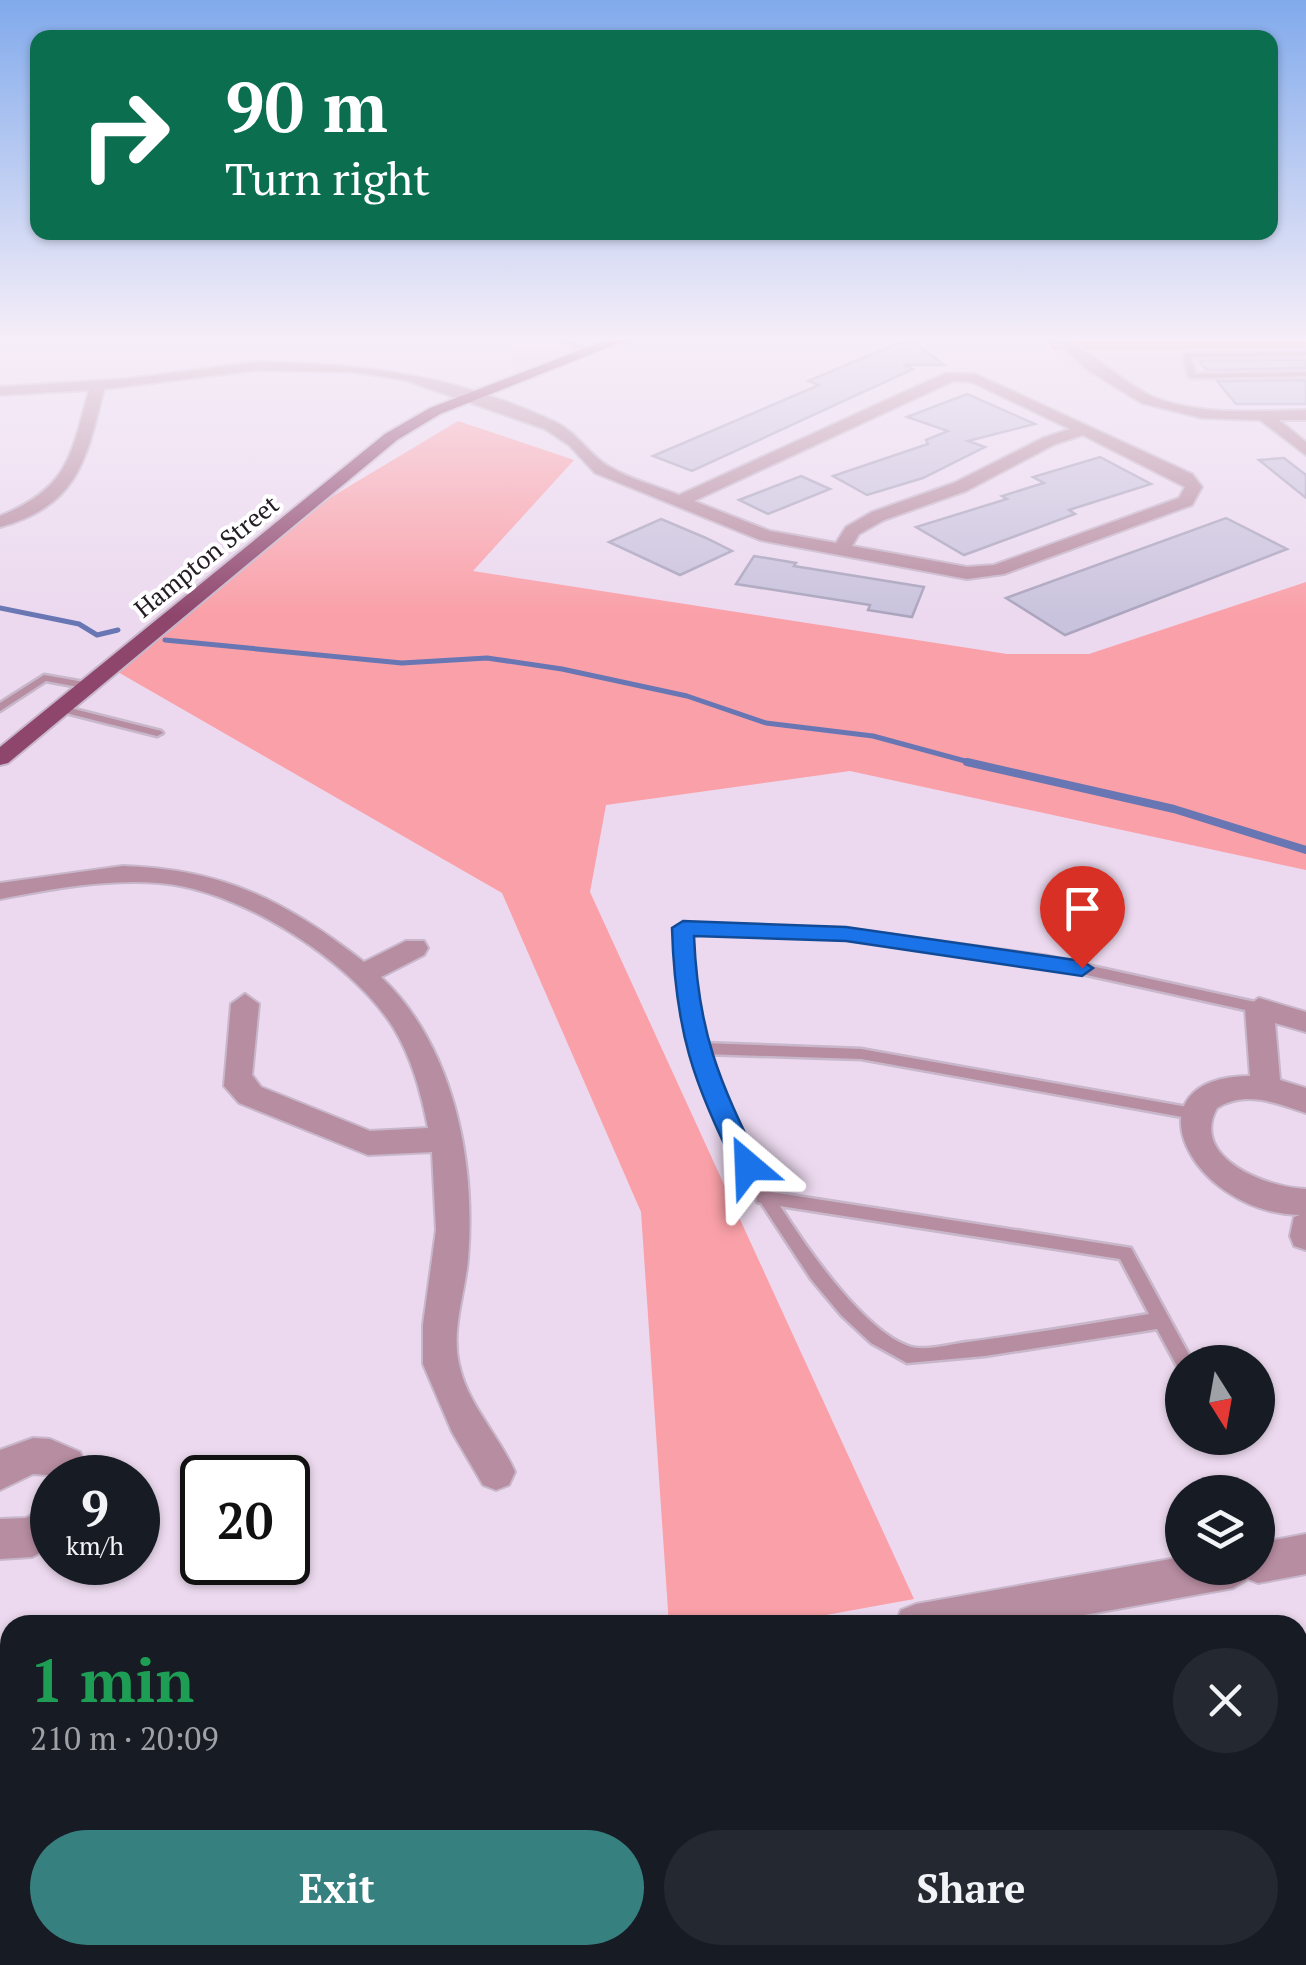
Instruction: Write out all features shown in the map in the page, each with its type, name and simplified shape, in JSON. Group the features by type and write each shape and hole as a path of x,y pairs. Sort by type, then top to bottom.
{"main road":[{"name":"Hampton Street","path":"0,758 84,685 401,432"}],"street":[{"path":"0,522 39,506 69,483 84,432"},
{"path":"560,432 576,442 601,469 766,536 955,572 986,572 1192,497 1194,487 1186,478 1088,432"},
{"path":"677,502 828,432"},
{"path":"842,550 852,530 878,516 960,488 1032,449 1079,432"},
{"path":"1284,432 1306,450"},
{"path":"0,891 118,872 192,878 266,906 360,976 399,1013 422,1049 443,1139 452,1224 438,1350 442,1370 496,1472"},
{"path":"360,976 415,948"},
{"path":"245,1004 236,1075 239,1086 250,1095 368,1143 443,1139"},
{"path":"1266,1086 1259,1008 1306,1022"},
{"path":"1306,1102 1266,1086 1225,1090 1208,1100 1198,1114 1197,1133 1205,1153 1222,1172 1245,1188 1304,1212 1306,1236"},
{"path":"0,1472 13,1462 30,1457"},
{"path":"0,1540 30,1537"},
{"path":"1275,1560 1306,1554"},
{"path":"1019,1615 1060,1611 1165,1585"}],"lane":[{"path":"0,708 44,678 84,685"},
{"path":"58,708 157,734"},
{"path":"1162,1320 910,1357 862,1328 763,1196 704,1076 685,992 683,928 846,934 1028,958 1259,1008"},
{"path":"698,1048 861,1054 1198,1114"},
{"path":"763,1196 1125,1253 1175,1345"}],"shaded area":[{"path":"440,432 490,432 574,460 473,571 1007,654 1089,654 1306,582 1306,870 850,771 606,805 590,892 914,1599 826,1615 668,1615 641,1212 502,893 104,664 278,529"}],"building":[{"path":"710,432 777,432 692,471 653,456"},
{"path":"946,432 1005,432 968,441 985,447 923,478 867,495 833,476 928,444 926,440"},
{"path":"1100,457 1151,484 1069,510 1075,514 964,555 916,527 1007,499 1002,496 1044,483 1033,477"},
{"path":"1284,458 1306,475 1306,498 1259,460"},
{"path":"801,476 830,489 768,514 739,500"},
{"path":"1226,518 1287,549 1065,635 1006,598"},
{"path":"661,519 732,551 680,575 609,542"},
{"path":"754,556 924,587 912,617 868,610 870,605 736,584"}],"waterway":[{"path":"0,608 79,624 97,635 118,630"},
{"path":"165,640 402,663 487,658 562,669 687,696 766,723 873,736 976,764"},
{"path":"967,762 1174,809 1306,850"}],"route":[{"path":"748,1166 704,1076 685,992 683,928 846,934 1082,968"}]}
